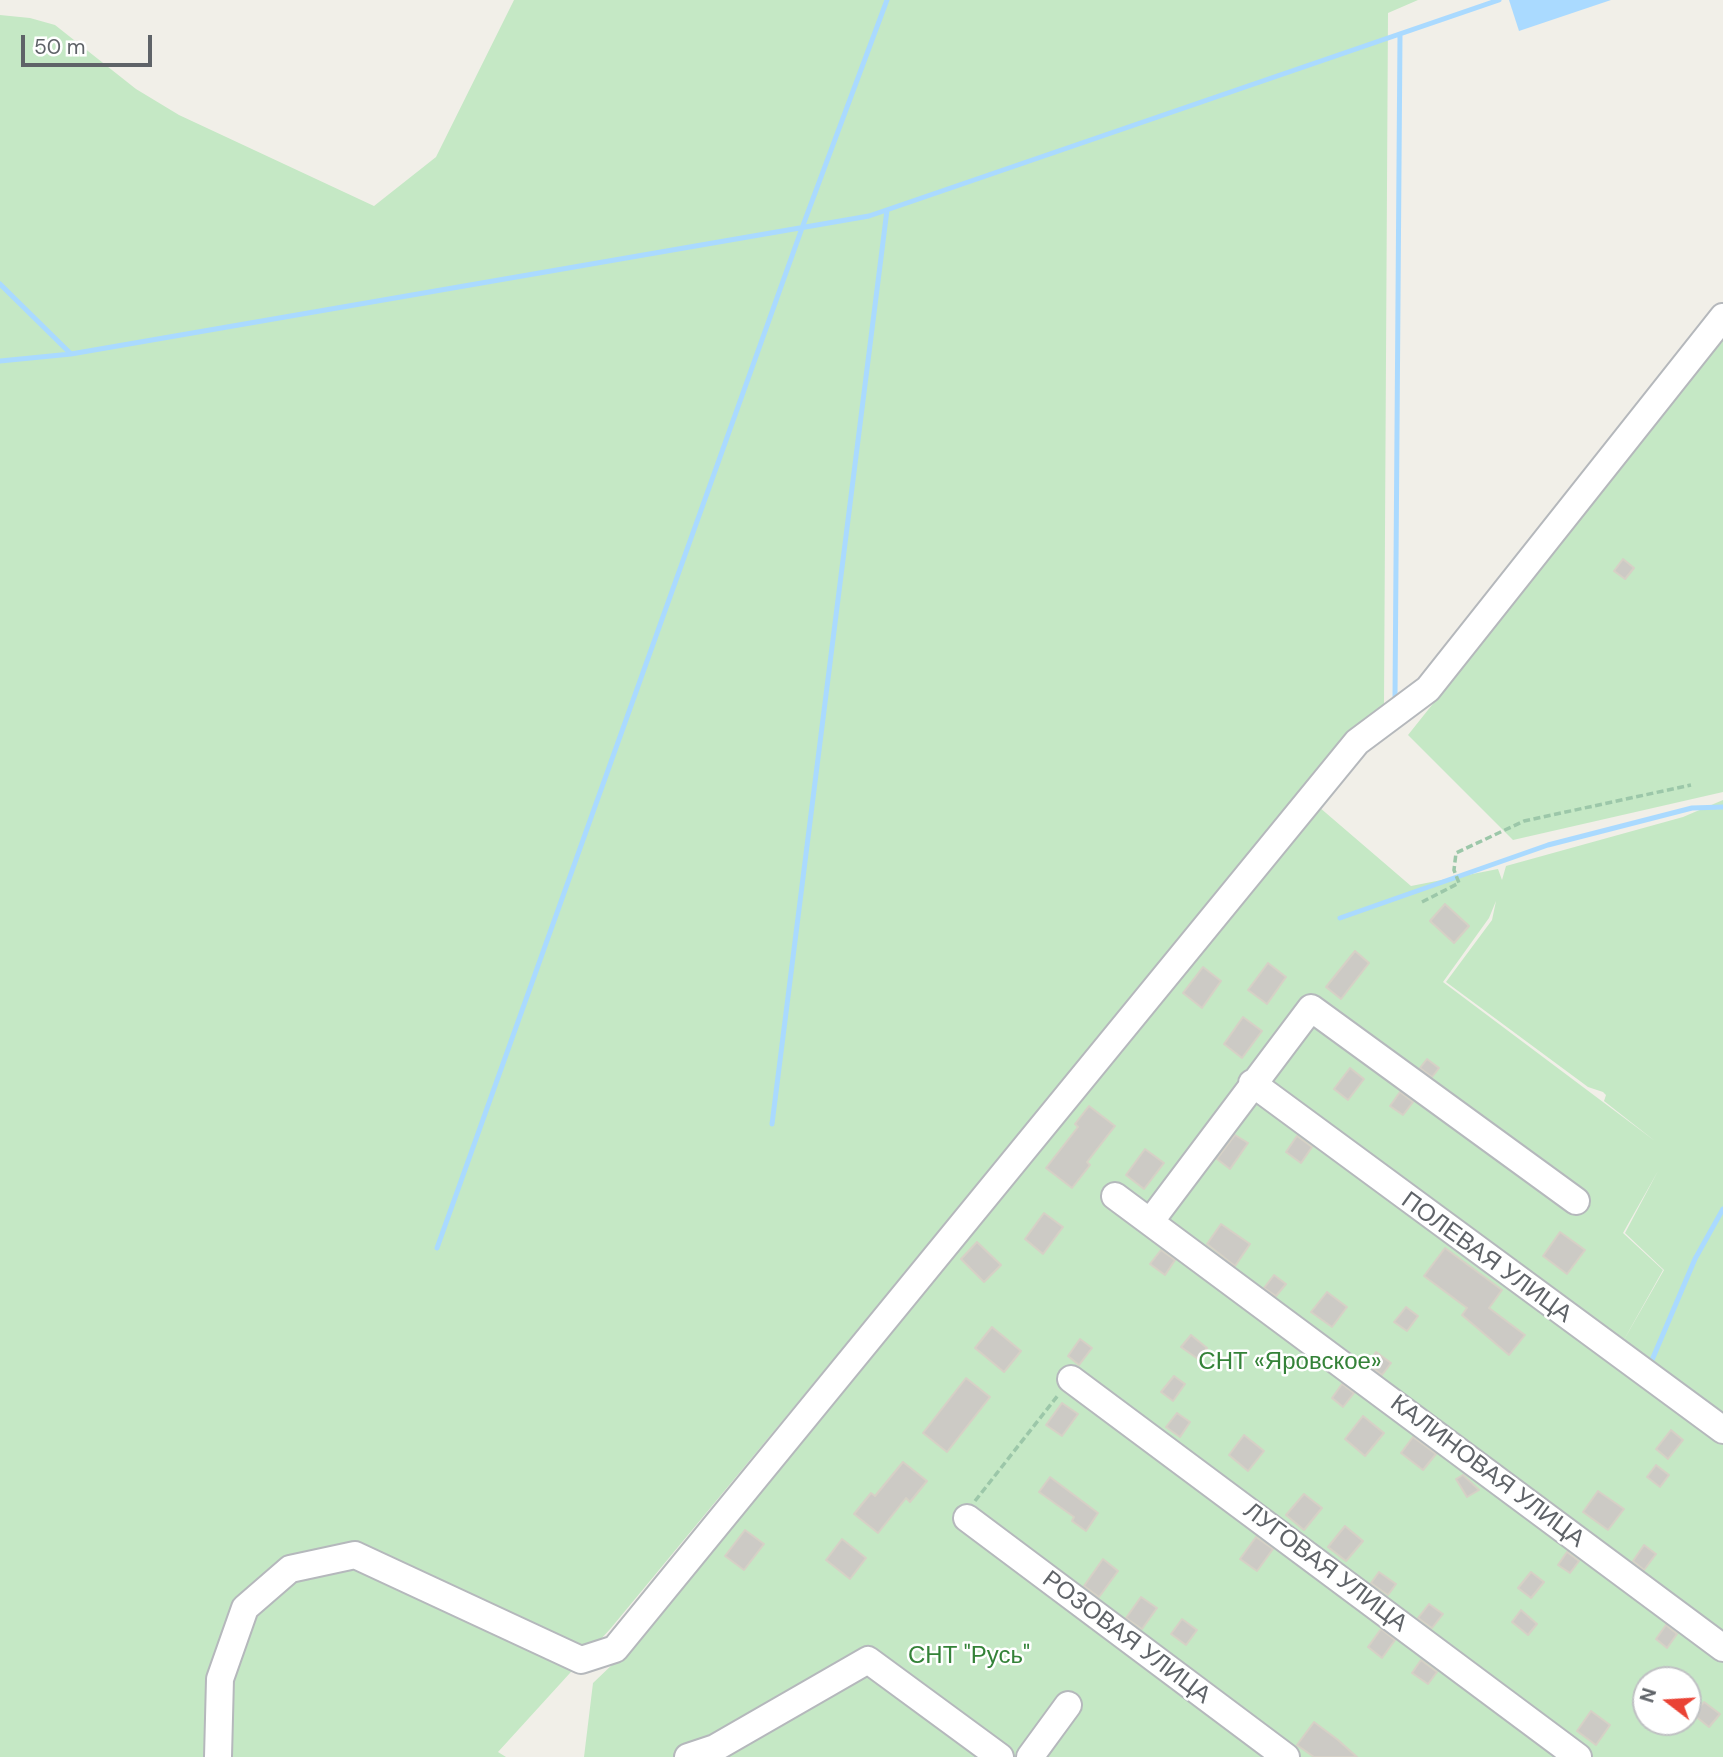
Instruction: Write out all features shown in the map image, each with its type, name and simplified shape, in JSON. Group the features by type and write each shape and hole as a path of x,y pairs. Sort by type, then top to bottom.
{"street":[{"path":"218,1757 220,1679 245,1608 290,1569 355,1555 581,1660 615,1649 1357,742 1428,689 1723,317"},
{"path":"1150,1222 1311,1008 1576,1201"},
{"name":"ПОЛЕВАЯ УЛИЦА","path":"1252,1083 1723,1430"},
{"name":"КАЛИНОВАЯ УЛИЦА","path":"1115,1196 1723,1647"},
{"name":"ЛУГОВАЯ УЛИЦА","path":"1071,1379 1578,1757"},
{"name":"РОЗОВАЯ УЛИЦА","path":"967,1518 1286,1757"},
{"path":"688,1757 715,1748 868,1660 1000,1757"},
{"path":"1030,1757 1068,1705"}],"path":[{"path":"1422,902 1459,883 1454,870 1456,853 1524,821 1691,785"},
{"path":"967,1518 972,1506 1071,1379"}],"green space":[{"path":"514,0 1418,0 1388,13 1384,704 1350,735 611,1628 498,1752 506,1757 0,1757 0,15 30,18 55,25 136,89 179,115 374,206 436,157"},
{"path":"1723,340 1723,792 1513,840 1408,735"},
{"name":"СНТ «Яровское»","path":"1723,800 1723,1757 584,1757 593,1683 615,1662 1319,807 1411,886 1498,869 1502,880 1506,866 1683,817","holes":["1496,901 1492,920 1446,982 1588,1087 1603,1092 1606,1095 1604,1101 1655,1141 1443,982 1489,918","1658,1171 1625,1233 1664,1270 1621,1345 1663,1270 1623,1233"]}],"water":[{"path":"1509,0 1611,0 1519,31"}],"building":[{"path":"1623,559 1634,568 1625,579 1614,571"},
{"path":"1445,904 1469,926 1454,943 1430,921"},
{"path":"1355,951 1369,963 1341,999 1326,987"},
{"path":"1268,963 1286,977 1267,1004 1248,990"},
{"path":"1203,967 1221,981 1202,1008 1183,993"},
{"path":"1243,1017 1262,1031 1242,1058 1224,1044"},
{"path":"1427,1059 1439,1068 1432,1077 1420,1068"},
{"path":"1350,1068 1364,1079 1348,1100 1334,1089"},
{"path":"1400,1092 1413,1102 1403,1115 1390,1106"},
{"path":"1089,1106 1115,1126 1087,1162 1090,1165 1072,1188 1046,1168 1078,1127 1075,1124"},
{"path":"1235,1135 1248,1143 1230,1169 1217,1159"},
{"path":"1297,1136 1312,1147 1301,1163 1286,1152"},
{"path":"1145,1149 1164,1163 1144,1189 1126,1175"},
{"path":"1044,1213 1063,1227 1043,1254 1025,1239"},
{"path":"1221,1224 1250,1244 1235,1266 1207,1244"},
{"path":"1560,1232 1585,1250 1567,1274 1543,1256"},
{"path":"977,1242 1001,1265 984,1282 961,1259"},
{"path":"1445,1248 1502,1290 1489,1308 1525,1335 1509,1355 1462,1315 1467,1308 1424,1276"},
{"path":"1161,1250 1175,1260 1165,1275 1150,1264"},
{"path":"1274,1275 1286,1284 1276,1296 1264,1288"},
{"path":"1327,1292 1347,1307 1332,1327 1311,1312"},
{"path":"1406,1307 1418,1316 1407,1331 1394,1322"},
{"path":"992,1327 1021,1351 1004,1372 975,1348"},
{"path":"1191,1335 1207,1348 1198,1359 1181,1347"},
{"path":"1080,1339 1092,1348 1079,1365 1068,1356"},
{"path":"1376,1352 1391,1363 1382,1375 1367,1364"},
{"path":"1174,1376 1185,1384 1173,1401 1161,1392"},
{"path":"966,1378 990,1397 947,1452 923,1433"},
{"path":"1342,1384 1354,1393 1343,1407 1332,1398"},
{"path":"1062,1403 1078,1414 1062,1436 1046,1425"},
{"path":"1177,1413 1190,1422 1180,1437 1166,1427"},
{"path":"1363,1416 1384,1433 1365,1456 1345,1439"},
{"path":"1671,1430 1683,1440 1668,1459 1656,1449"},
{"path":"1244,1435 1264,1451 1248,1471 1229,1455"},
{"path":"1413,1437 1436,1454 1423,1470 1401,1453"},
{"path":"903,1462 927,1481 910,1502 906,1498 878,1533 854,1514 871,1493 875,1496"},
{"path":"1656,1465 1669,1475 1660,1487 1647,1477"},
{"path":"1463,1475 1479,1490 1467,1497 1456,1479"},
{"path":"1050,1477 1098,1513 1086,1531 1072,1521 1074,1517 1039,1492"},
{"path":"1598,1491 1624,1509 1608,1530 1583,1512"},
{"path":"1304,1494 1322,1508 1304,1530 1286,1515"},
{"path":"1345,1526 1363,1541 1346,1561 1328,1547"},
{"path":"745,1530 764,1544 744,1570 725,1556"},
{"path":"1256,1537 1273,1549 1257,1571 1240,1559"},
{"path":"842,1539 866,1558 850,1579 826,1560"},
{"path":"1644,1545 1656,1554 1644,1570 1633,1561"},
{"path":"1567,1552 1579,1561 1570,1573 1558,1565"},
{"path":"1103,1559 1118,1571 1099,1597 1084,1586"},
{"path":"1379,1572 1396,1584 1388,1595 1371,1583"},
{"path":"1531,1572 1544,1582 1531,1598 1518,1588"},
{"path":"1141,1597 1157,1608 1142,1629 1126,1618"},
{"path":"1429,1604 1443,1614 1432,1628 1418,1618"},
{"path":"1521,1610 1537,1624 1528,1635 1512,1622"},
{"path":"1182,1619 1197,1630 1186,1645 1171,1634"},
{"path":"1666,1625 1677,1634 1667,1648 1656,1639"},
{"path":"1381,1629 1395,1640 1382,1658 1368,1647"},
{"path":"1421,1660 1437,1672 1428,1684 1412,1673"},
{"path":"1704,1702 1720,1714 1709,1727 1702,1721"},
{"path":"1591,1711 1610,1725 1596,1745 1577,1731"},
{"path":"1314,1722 1357,1757 1314,1757 1297,1745"}],"waterway":[{"path":"437,1248 802,228 887,0"},
{"path":"0,361 71,354 869,216 1499,0"},
{"path":"1395,697 1400,34"},
{"path":"772,1124 887,210"},
{"path":"0,284 70,353"},
{"path":"1340,918 1548,845 1692,808 1723,807"},
{"path":"1652,1360 1695,1259 1723,1209"}],"park label":[{"name":"СНТ \"Русь\"","path":"969,1657"}]}
